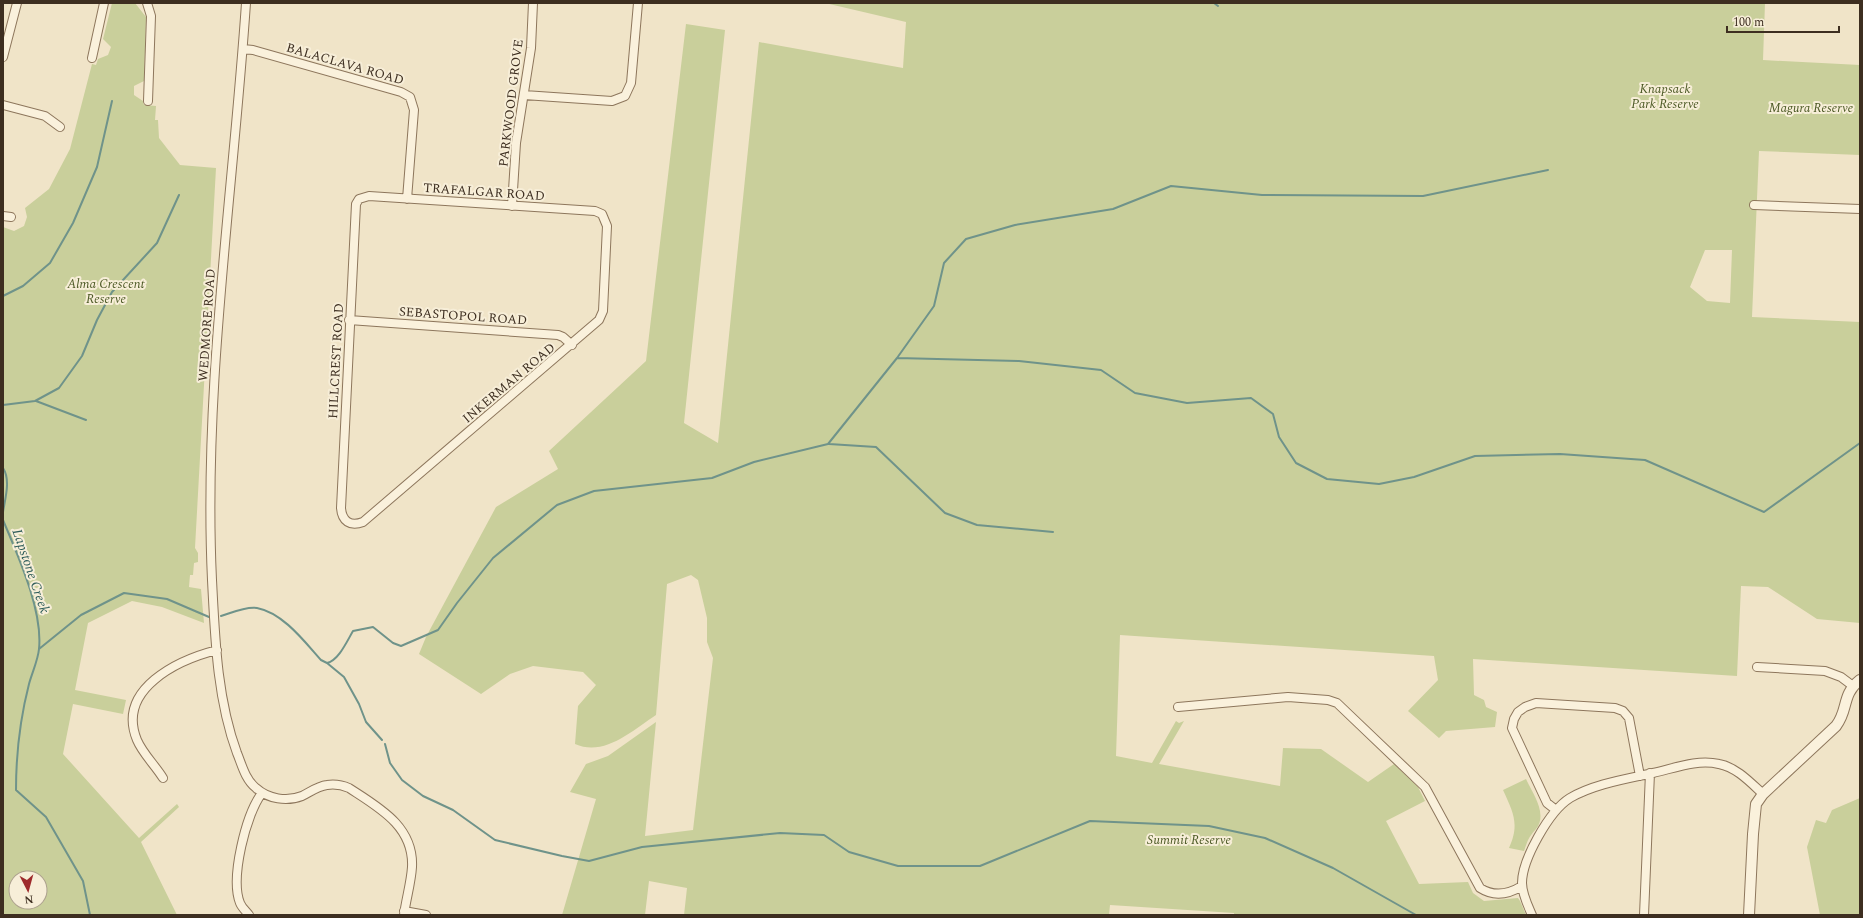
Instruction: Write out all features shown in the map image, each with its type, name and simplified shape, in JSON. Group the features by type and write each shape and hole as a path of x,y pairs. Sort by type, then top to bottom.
{"street":[{"path":"3,57 17,3"},
{"path":"92,58 104,3"},
{"path":"147,3 151,16 148,101"},
{"name":"WEDMORE ROAD","path":"246,3 222,276 212,441 211,540 217,650 229,729 246,775 252,785 262,793"},
{"name":"PARKWOOD GROVE","path":"512,206 516,143 531,48 533,3"},
{"path":"524,95 612,102 625,96 631,83 638,3"},
{"name":"BALACLAVA ROAD","path":"243,49 253,50 401,92 410,97 414,110 407,199"},
{"path":"3,105 45,116 60,127"},
{"name":"TRAFALGAR ROAD","path":"361,198 369,196 595,211 601,212 604,216"},
{"name":"HILLCREST ROAD","path":"349,523 343,517 341,508 349,320 356,208 357,201 361,198"},
{"path":"1754,205 1860,209"},
{"name":"INKERMAN ROAD","path":"349,523 363,522 572,345 602,316 607,226 604,216"},
{"name":"SEBASTOPOL ROAD","path":"349,320 558,335 563,337 572,345"},
{"path":"163,778 137,741 133,719 138,700 146,686 159,674 203,653 217,650"},
{"path":"1749,915 1754,813 1758,800 1836,726 1842,717 1848,693 1856,683 1825,671 1757,666"},
{"path":"1178,707 1288,697 1328,700 1337,703 1425,787 1480,888 1488,892 1499,893 1515,890 1522,886"},
{"path":"1556,810 1547,803 1512,728 1516,715 1527,706 1541,703 1615,708 1623,711 1629,718 1640,776"},
{"path":"1532,915 1522,886 1523,874 1528,858 1546,824 1556,810 1563,803 1578,794 1650,773 1702,762 1719,764 1734,769 1763,794"},
{"path":"1644,915 1650,773"},
{"path":"250,915 239,902 237,886 238,859 256,801 262,793 274,798 295,798 326,785 349,788 393,818 403,831 411,853 412,866 404,913 426,915"}],"green space":[{"name":"Alma Crescent Reserve","path":"112,3 135,3 146,17 144,81 134,86 134,95 143,101 144,105 156,106 155,120 158,120 159,138 180,165 216,168 195,548 198,553 198,562 194,563 193,575 190,575 189,587 201,589 204,623 162,607 132,601 88,623 75,690 126,700 123,714 73,704 63,754 139,838 177,804 179,807 141,842 177,915 3,915 3,227 14,231 24,226 27,217 25,208 49,189 70,149 92,64 96,65 98,59 108,55 111,47 103,39"},
{"path":"825,3 1765,3 1763,60 1860,65 1860,155 1759,151 1752,317 1860,322 1860,623 1817,619 1768,587 1741,586 1737,676 1473,659 1474,695 1484,700 1486,707 1497,712 1495,727 1446,731 1439,738 1408,711 1438,680 1434,656 1120,635 1116,756 1152,763 1176,721 1179,723 1184,721 1159,764 1280,786 1283,748 1321,749 1368,782 1394,764 1418,787 1425,801 1386,821 1419,884 1468,882 1473,893 1484,901 1518,898 1526,915 1234,915 1234,913 1110,905 1109,915 684,915 687,888 649,881 645,915 562,915 596,799 570,792 586,764 608,756 656,722 645,836 693,830 713,658 707,642 707,618 698,580 691,575 667,584 656,715 627,735 607,745 586,747 575,744 578,706 596,685 583,672 533,666 510,674 481,694 419,654 426,637 496,507 558,469 549,451 646,361 686,24 725,30 684,423 718,443 759,42 903,68 906,22","holes":["1705,250 1732,250 1730,303 1707,301 1690,287"]},
{"path":"1526,779 1538,804 1540,817 1539,823 1528,839 1524,851 1509,848 1515,825 1510,805 1503,790"},
{"path":"1860,798 1860,915 1820,915 1807,847 1816,820 1826,823 1832,810"}],"waterway":[{"path":"1214,3 1218,6"},
{"path":"3,296 23,286 50,263 73,223 97,167 112,101"},
{"path":"897,358 934,306 944,263 966,239 1015,225 1113,209 1171,186 1262,195 1423,196 1548,170"},
{"path":"3,405 35,401 59,388 82,356 97,320 112,292 157,243 179,195"},
{"path":"221,616 248,608 257,608 267,611 284,622 321,660 327,663 339,654 353,631 373,627 393,643 401,646 438,630 457,603 493,558 557,505 594,491 712,478 754,462 828,444 897,358 1019,361 1101,370 1135,393 1187,403 1251,398 1273,414 1279,437 1296,463 1327,479 1379,484 1414,477 1475,456 1560,454 1645,460 1764,512 1860,443"},
{"path":"36,401 86,420"},
{"path":"829,444 876,447 945,513 977,525 1053,532"},
{"name":"Lapstone Creek","path":"3,468 7,478 3,512"},
{"name":"Lapstone Creek","path":"3,520 28,583 37,617 39,634 39,649 29,684 21,723 16,790 46,817 83,881 90,915"},
{"path":"39,649 81,615 124,593 167,599 209,617"},
{"path":"327,663 344,677 359,704 366,722 382,740"},
{"path":"385,744 390,763 402,780 423,796 453,810 495,840 589,861 642,847 780,833 824,835 849,852 898,866 980,866 1090,821 1209,826 1265,838 1333,868 1416,915"}],"park label":[{"name":"Knapsack Park Reserve","path":"1665,96"},
{"name":"Magura Reserve","path":"1811,108"},
{"name":"Summit Reserve","path":"1189,840"}]}
